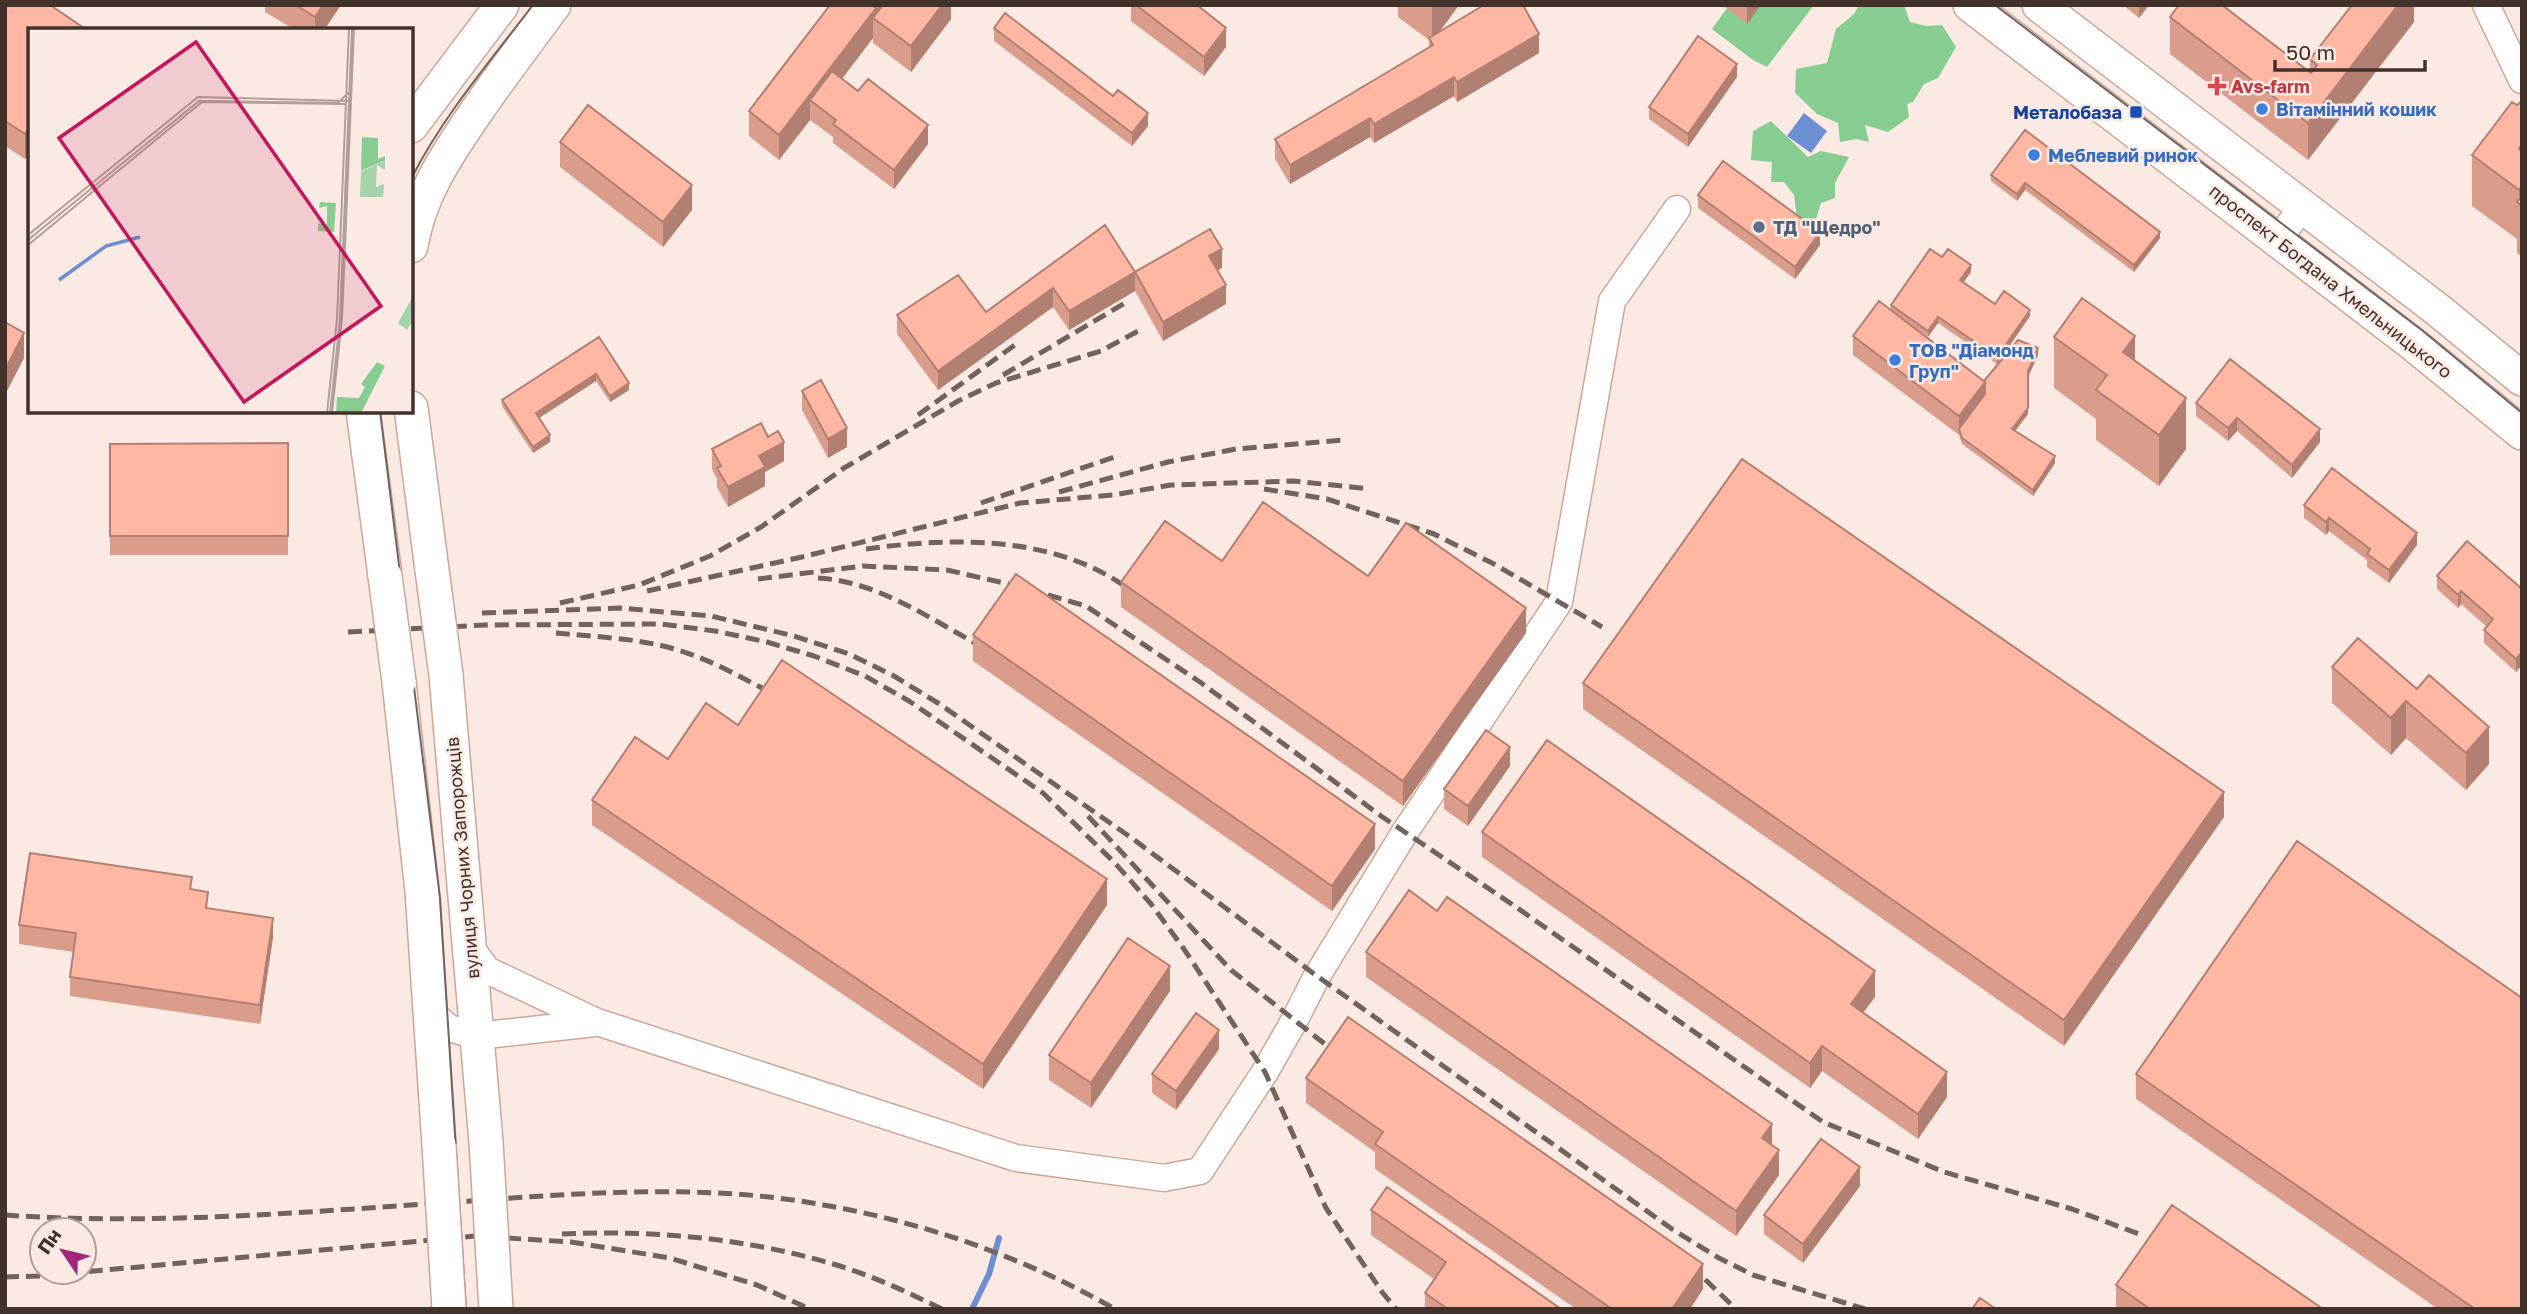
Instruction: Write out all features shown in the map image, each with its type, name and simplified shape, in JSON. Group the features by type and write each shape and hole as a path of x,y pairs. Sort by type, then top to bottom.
{"main road":[{"path":"413,123 502,5"},
{"path":"413,238 420,211 438,168 554,5"},
{"name":"проспект Богдана Хмельницького","path":"1970,5 2413,344 2522,433"},
{"path":"2039,5 2438,310 2522,379"},
{"path":"363,413 399,682 422,891 432,1012 449,1309"},
{"name":"вулиця Чорних Запорожців","path":"412,413 446,676 471,948 496,1309"}],"street":[{"path":"2486,5 2522,80"},
{"path":"2278,240 2302,206"},
{"path":"471,948 487,970 597,1023 1016,1158 1164,1178 1200,1171 1265,1072 1317,976 1405,832 1559,602 1612,301 1677,209"},
{"path":"432,1012 449,1028 477,1037 597,1023"}],"green space":[{"path":"1814,5 1767,67 1753,60 1712,29 1727,8"},
{"path":"1859,5 1904,5 1910,22 1926,26 1942,25 1956,47 1938,78 1924,84 1913,102 1907,104 1909,117 1888,132 1865,125 1869,142 1856,139 1840,142 1838,123 1817,114 1795,93 1796,69 1827,63 1836,29 1854,14"},
{"path":"1771,121 1808,157 1821,151 1849,157 1835,183 1835,198 1821,203 1816,219 1797,218 1794,195 1784,182 1771,182 1772,162 1751,160 1753,131"}],"water":[{"path":"1804,113 1827,131 1811,153 1787,136"}],"building":[{"path":"5,5 50,5 84,28 28,28 28,130 25,134 5,121"},
{"path":"296,5 323,5 315,17"},
{"path":"830,5 872,5 876,8 779,135 749,111"},
{"path":"883,5 942,5 911,46 873,18"},
{"path":"1136,5 1197,5 1226,28 1204,57"},
{"path":"1484,5 1523,5 1539,34 1457,82 1454,77 1374,124 1370,118 1290,165 1275,139 1433,45 1429,38"},
{"path":"2179,5 2222,5 2311,73 2317,65 2310,59 2352,5 2398,5 2308,123 2170,17"},
{"path":"1005,13 1113,96 1118,90 1148,113 1132,133 994,28"},
{"path":"1698,36 1737,64 1688,134 1649,107"},
{"path":"832,71 858,91 868,79 928,125 894,170 833,124 836,120 810,100"},
{"path":"2522,101 2522,144 2519,149 2522,151 2522,185 2519,190 2472,155 2512,102 2517,105"},
{"path":"588,105 692,185 663,222 560,142"},
{"path":"2025,130 2160,232 2134,265 2025,183 2017,194 1991,175"},
{"name":"ТД \"Щедро\"","path":"1723,161 1820,232 1795,267 1698,195"},
{"path":"1105,225 1135,272 1069,311 1053,288 938,371 897,315 958,275 986,312"},
{"path":"1210,229 1222,249 1209,256 1226,285 1163,322 1135,272"},
{"path":"1930,249 1942,257 1948,249 1971,265 1960,280 1995,304 2004,291 2030,310 1997,357 1938,317 1928,331 1891,305"},
{"path":"2082,298 2135,336 2123,352 2186,398 2159,435 2096,390 2107,375 2054,337"},
{"path":"1879,301 1985,382 1959,416 1853,336"},
{"path":"5,322 24,333 5,370"},
{"path":"599,337 629,383 610,396 596,374 536,413 550,435 533,447 502,400"},
{"path":"2018,340 2038,348 2028,371 2028,408 2012,429 2055,456 2033,490 1962,438 1959,429 1985,394 1984,381"},
{"path":"2230,359 2320,429 2292,465 2237,418 2228,428 2196,403"},
{"path":"821,380 847,428 828,439 802,391"},
{"path":"761,423 768,437 778,431 784,442 759,456 765,467 728,487 717,468 721,466 712,449"},
{"path":"288,443 288,536 110,536 110,444"},
{"path":"1742,459 2224,792 2064,1020 1583,683"},
{"path":"2332,468 2417,533 2389,570 2367,554 2370,549 2329,518 2326,522 2304,505"},
{"path":"1263,502 1368,576 1406,523 1526,608 1403,781 1121,582 1165,521 1222,561"},
{"path":"2467,541 2522,589 2522,652 2516,659 2484,630 2493,619 2461,591 2458,595 2437,576"},
{"path":"1016,574 1375,824 1332,886 973,635"},
{"path":"2358,638 2417,689 2429,675 2489,727 2466,753 2406,701 2391,718 2332,667"},
{"path":"782,660 1107,879 983,1064 592,800 635,737 668,759 706,703 738,725"},
{"path":"1486,730 1510,747 1468,806 1444,789"},
{"path":"1547,740 1875,971 1851,1004 1947,1072 1918,1114 1822,1046 1810,1063 1482,832"},
{"path":"2297,841 2522,998 2522,1309 2475,1309 2136,1074"},
{"path":"30,853 192,877 190,889 208,892 206,908 273,918 260,1005 70,977 76,933 19,925"},
{"path":"1409,890 1437,911 1447,897 1772,1124 1762,1138 1779,1150 1736,1211 1366,952"},
{"path":"1128,938 1170,966 1091,1083 1049,1055"},
{"path":"1196,1013 1219,1030 1176,1091 1152,1074"},
{"path":"1348,1017 1703,1264 1672,1309 1612,1309 1375,1144 1383,1132 1306,1078"},
{"path":"1821,1139 1860,1167 1803,1244 1764,1215"},
{"path":"1387,1187 1561,1309 1448,1309 1425,1293 1446,1262 1371,1210"},
{"path":"2172,1205 2323,1309 2150,1309 2116,1285"},
{"path":"1980,1298 1996,1309 1972,1309"}],"waterway":[{"path":"972,1309 989,1274 999,1238"}],"tram line":[{"path":"413,175 452,111 533,5"},
{"path":"1995,5 2423,331 2522,413"},
{"path":"380,413 440,898 466,1309"}],"railway":[{"path":"1003,375 1125,303"},
{"path":"560,603 639,585 710,556 761,527 844,468 958,401 996,383 1101,351 1140,330"},
{"path":"918,415 1019,342"},
{"path":"1059,492 1168,462 1236,449 1344,440"},
{"path":"981,503 1120,455"},
{"path":"647,591 802,557 1020,503 1113,495 1171,485 1294,481 1370,489"},
{"path":"1264,489 1327,499 1434,534 1494,564 1602,627"},
{"path":"866,549 932,543 1000,544 1066,557 1097,570 1126,587"},
{"path":"758,579 863,566 947,570 1086,606 1200,682 1381,816 1823,1122 1944,1172 2072,1209 2139,1234"},
{"path":"818,578 860,586 880,593 919,611 975,643"},
{"path":"482,613 619,608 711,616 794,636 849,654 894,676 938,703 1133,839 1317,976 1672,1229 1717,1257 1753,1275 1865,1309"},
{"path":"348,632 486,625 661,624 715,631 814,656 865,676 909,701 1043,793 1114,862 1151,904 1265,1072 1326,1208 1396,1309"},
{"path":"556,633 617,638 663,646 711,662 762,688"},
{"path":"1088,816 1231,970 1335,1052"},
{"path":"5,1215 180,1218 615,1192 760,1196 852,1210 943,1234 1031,1267 1115,1309"},
{"path":"562,1234 665,1235 766,1248 847,1268 942,1309"},
{"path":"5,1277 475,1236 571,1242 670,1258 757,1285 810,1309"},
{"path":"1690,1265 1736,1309"}],"place":[{"name":"Avs-farm","path":"2217,86"},
{"name":"Вітамінний кошик","path":"2262,109"},
{"name":"Металобаза","path":"2136,112"},
{"name":"Меблевий ринок","path":"2034,155"},
{"name":"ТД \"Щедро\"","path":"1759,227"},
{"name":"ТОВ \"Діамонд Груп\"","path":"1895,360"}]}
